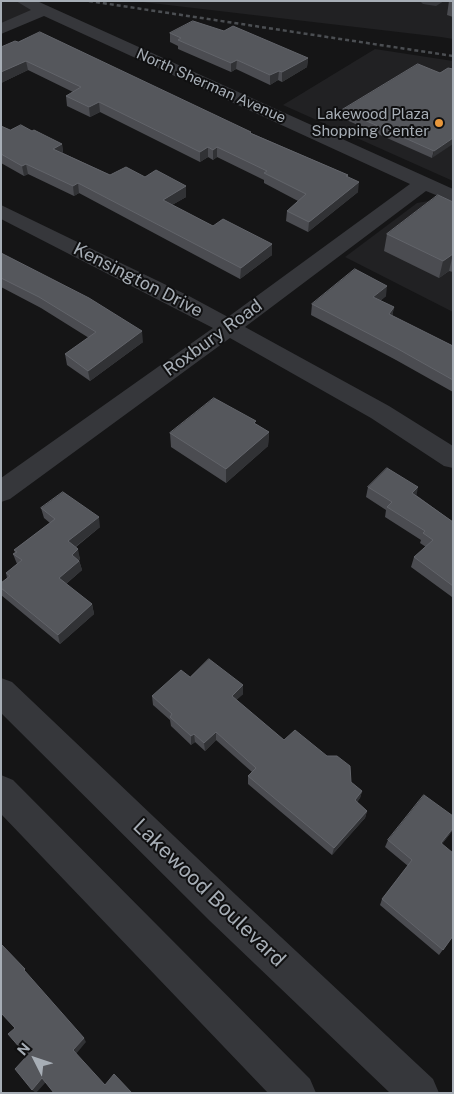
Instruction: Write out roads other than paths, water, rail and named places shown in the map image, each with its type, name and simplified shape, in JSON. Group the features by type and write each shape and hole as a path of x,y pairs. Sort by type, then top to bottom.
{"street":[{"name":"North Sherman Avenue","path":"24,1 453,196"},
{"path":"428,1 436,1"},
{"path":"1,29 44,10"},
{"name":"Roxbury Road","path":"1,492 230,327 424,183"},
{"name":"Kensington Drive","path":"1,211 230,327 380,412 453,459"},
{"name":"Lakewood Boulevard","path":"1,692 223,908 419,1093"},
{"path":"1,792 296,1093"}],"railway":[{"path":"89,1 453,56"}],"place":[{"name":"Lakewood Plaza Shopping Center","path":"439,123"}]}
